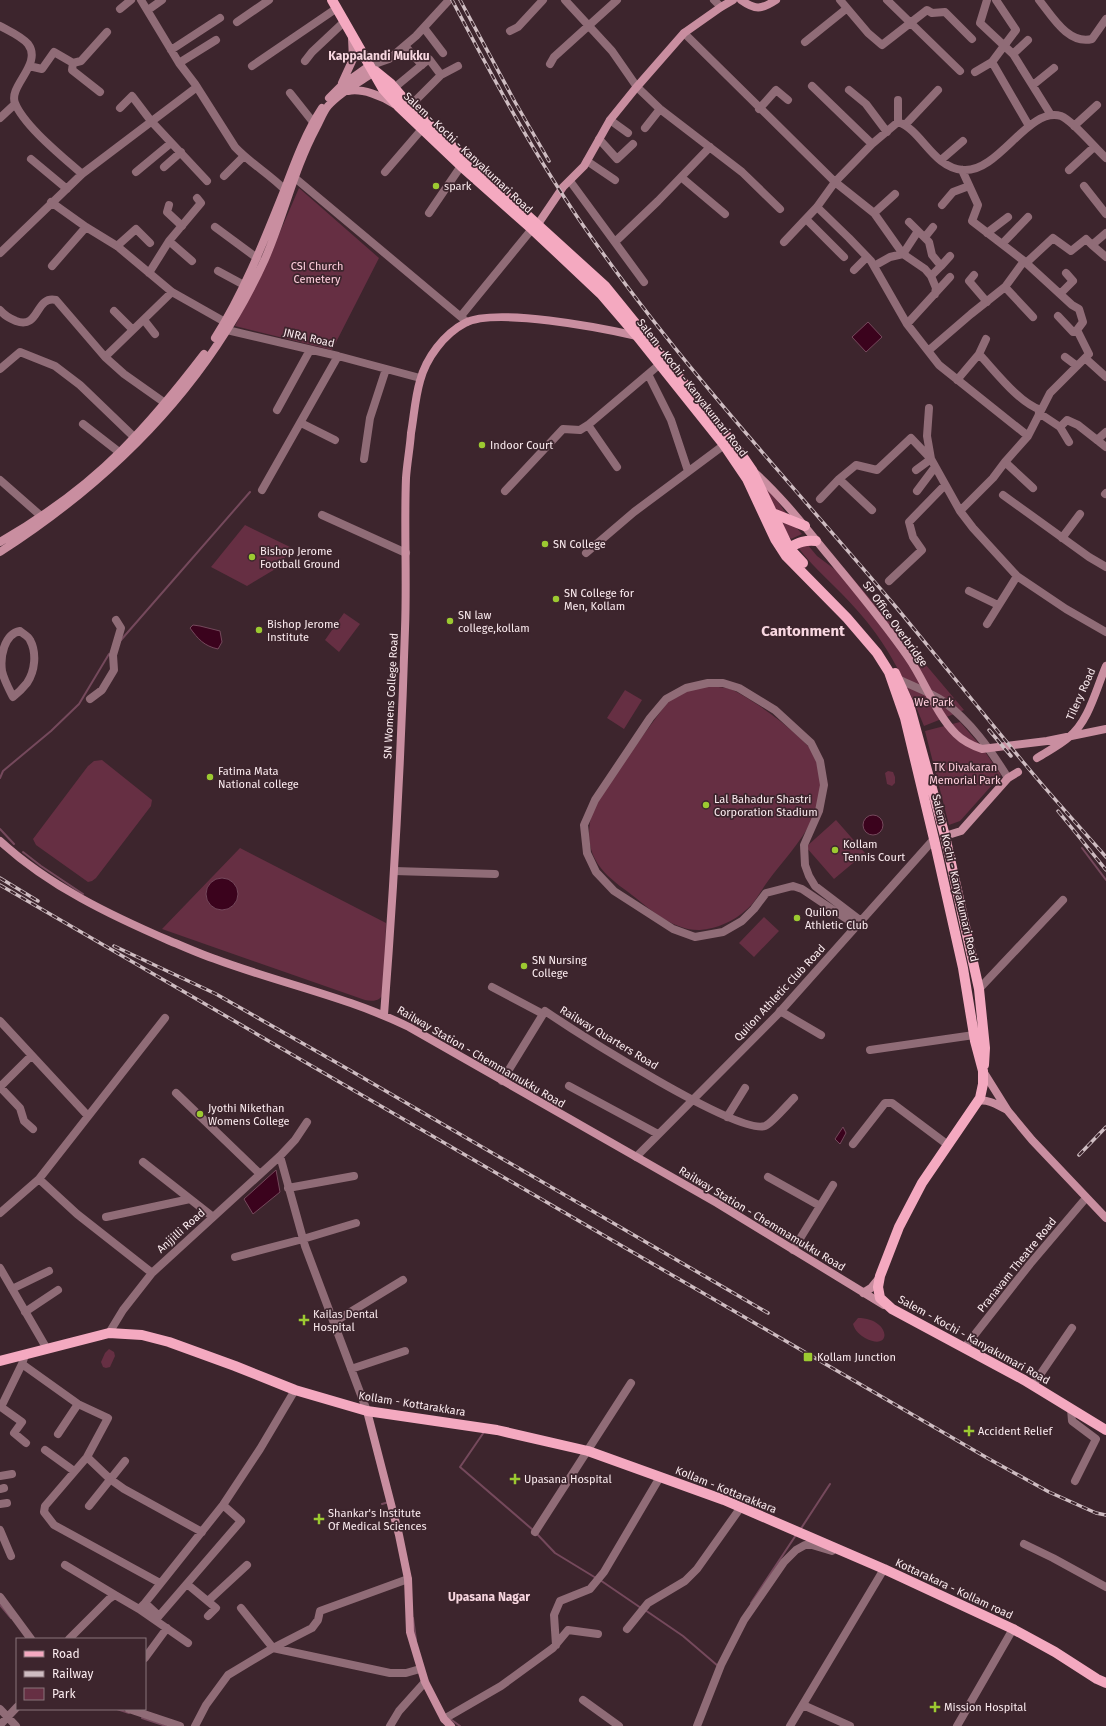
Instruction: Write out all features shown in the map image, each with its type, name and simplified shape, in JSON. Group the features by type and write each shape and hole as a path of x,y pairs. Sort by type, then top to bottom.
{"main road":[{"path":"0,542 41,516 120,452 164,403 226,326 257,258 296,155 326,101 371,69 394,88 410,106 535,226 558,195 584,166 610,120 684,33 733,0"},
{"path":"741,0 751,7 760,8 776,0"},
{"name":"Salem - Kochi - Kanyakumari Road","path":"335,4 383,89 399,107 461,166 535,226 639,332 660,364 724,445 747,479 775,539 786,556 866,638 889,672 905,718 934,839 963,968 974,1036 984,1071 984,1084 978,1101 913,1197 899,1227 880,1276 878,1292 880,1298 892,1309 1033,1385 1106,1430"},
{"path":"0,552 68,505 122,459 156,423 195,376 265,259 305,149 328,107 344,89 354,51 348,26"},
{"path":"344,89 361,91 379,96 399,107"},
{"path":"464,319 518,317 605,329 639,332 739,451 752,470 789,548 870,632 890,663 909,704 945,836 979,989 985,1048 984,1071 1008,1111 1032,1140 1106,1218"},
{"name":"SN Womens College Road","path":"384,1015 394,871 406,627 406,476 415,402 420,378 431,355 464,319"},
{"name":"SP Office Overbridge","path":"752,470 767,484 805,526 876,613 908,658 946,723 957,735 974,746 982,749 1025,744 1106,729"},
{"path":"761,508 805,526"},
{"path":"789,548 798,542 806,540 816,541"},
{"name":"Tilery Road","path":"1038,758 1069,738 1077,729 1085,716 1106,666"},
{"path":"945,836 961,831 1008,778 1018,772"},
{"name":"Railway Station - Chemmamukku Road","path":"0,842 56,883 106,912 139,928 214,959 384,1015 427,1037 722,1207 862,1293 892,1309"},
{"path":"978,1101 984,1100 996,1104 1008,1111"},
{"path":"862,1293 871,1288 880,1276"},
{"name":"Kollam - Kottarakkara","path":"0,1362 24,1359 46,1349 109,1333 142,1335 169,1342 295,1390 367,1411 497,1430 588,1451 741,1507 798,1532"},
{"path":"367,1411 399,1535 408,1579 410,1632 424,1682 444,1719 451,1726"},
{"name":"Kottarakara - Kollam road","path":"798,1532 884,1569 1013,1629 1055,1652 1101,1681 1106,1689"}],"street":[{"path":"120,9 131,0"},
{"path":"141,0 179,63 197,87 235,147 244,156 272,177 284,189"},
{"path":"148,10 162,0"},
{"path":"237,22 269,0"},
{"path":"510,31 518,27 543,0"},
{"path":"564,0 612,52 637,87 660,108 742,172 780,209"},
{"path":"550,64 554,57 617,0"},
{"path":"714,0 721,7"},
{"path":"840,0 846,9 882,45 927,10 932,13 942,11 972,40"},
{"path":"887,0 960,71"},
{"path":"987,0 980,23 1014,54 1051,115"},
{"path":"975,72 992,62 1016,30 996,0"},
{"path":"1039,0 1066,33 1076,39 1092,39 1106,19"},
{"path":"371,69 389,59 405,46 424,28 445,2"},
{"path":"252,66 335,4"},
{"path":"805,42 846,9"},
{"path":"171,50 220,18"},
{"path":"0,26 28,45 31,53 29,66 14,96 15,104 32,127 82,174"},
{"path":"305,61 312,52 348,26"},
{"path":"424,28 444,53"},
{"path":"29,66 42,69 54,52 73,63 81,61 107,32"},
{"path":"684,33 759,109 835,182 874,213 903,254 925,269 931,276 936,288 935,294"},
{"path":"179,63 216,40"},
{"path":"1014,54 1028,40"},
{"path":"405,46 422,65"},
{"path":"394,88 429,59 441,75"},
{"path":"992,62 1029,126"},
{"path":"73,63 72,70 100,92"},
{"path":"410,106 441,75 458,66"},
{"path":"1033,85 1054,68"},
{"path":"812,86 872,144"},
{"path":"0,253 51,202 82,174 197,87"},
{"path":"759,109 776,90 788,100"},
{"path":"849,90 866,104 886,132"},
{"path":"784,242 817,207 835,182 872,144 886,132 902,124 938,90"},
{"path":"290,93 313,122"},
{"path":"120,108 132,96 152,121 207,181"},
{"path":"898,100 902,124 935,157 962,170 974,169 998,155 1029,126 1046,116 1051,115 1062,116 1106,158"},
{"path":"0,118 15,104"},
{"path":"1074,126 1097,105"},
{"path":"645,128 660,108"},
{"path":"610,120 628,132"},
{"path":"385,172 422,129"},
{"path":"599,139 617,159 632,144"},
{"path":"941,160 963,141"},
{"path":"136,172 172,143"},
{"path":"616,242 658,202 710,147"},
{"path":"1069,170 1094,147"},
{"path":"164,167 180,152"},
{"path":"224,176 244,156"},
{"path":"32,159 67,189"},
{"path":"587,160 615,180"},
{"path":"429,212 461,166"},
{"path":"960,511 993,478 1028,436 1050,393 1089,354 1078,332 1083,322 1079,309 1025,262 972,221 978,205 962,170"},
{"path":"681,177 725,214"},
{"path":"295,178 464,319 535,226"},
{"path":"570,181 644,282"},
{"path":"942,205 953,192 969,186"},
{"path":"1084,186 1106,214"},
{"path":"874,213 895,194"},
{"path":"150,273 169,241 201,203 197,198"},
{"name":"JNRA Road","path":"51,202 86,227 117,246 172,292 226,326 310,350 420,378"},
{"path":"169,205 167,212 182,226"},
{"path":"817,207 867,257 874,266 907,324 939,365 1028,436"},
{"path":"987,233 1008,217"},
{"path":"1002,244 1028,217"},
{"path":"806,219 844,257"},
{"path":"909,222 929,242 932,255 941,266"},
{"path":"52,266 86,227"},
{"path":"215,227 257,258"},
{"path":"874,266 890,257 903,254 921,234 933,228"},
{"path":"117,246 136,229 150,243"},
{"path":"1092,245 1106,233"},
{"path":"928,352 1005,287 1025,262 1053,238 1071,251 1086,240 1106,257"},
{"path":"169,241 192,261"},
{"path":"931,276 950,256"},
{"path":"854,270 867,257"},
{"path":"218,271 244,285"},
{"path":"1060,294 1074,281 1066,273"},
{"path":"974,275 969,281 987,302"},
{"path":"907,324 950,277"},
{"path":"1005,287 1033,317"},
{"path":"105,357 132,329 144,320 172,292"},
{"path":"0,310 5,316 18,321 27,322 32,319 44,301 50,298 56,300 105,357 124,374 164,403"},
{"path":"114,311 132,329"},
{"path":"1058,316 1073,332 1078,332"},
{"path":"144,320 155,334"},
{"path":"957,380 979,354 986,339"},
{"path":"277,410 310,350"},
{"path":"0,369 20,352 55,366 80,385 134,437"},
{"path":"979,354 1011,389 1032,407 1060,427 1069,442"},
{"path":"262,490 338,356"},
{"path":"1065,357 1077,366"},
{"path":"1085,358 1106,377"},
{"path":"505,491 563,429 580,430 588,425 660,364"},
{"path":"364,459 370,418 386,369"},
{"path":"648,374 671,420 688,471"},
{"path":"929,408 927,436 931,459 960,511 973,528 1017,576 1066,609 1106,632"},
{"path":"1060,427 1067,420 1078,425 1106,448"},
{"path":"301,423 335,440"},
{"path":"83,424 120,452"},
{"path":"588,425 617,467"},
{"path":"1097,440 1106,432"},
{"path":"820,499 856,465 876,470 911,438 931,459"},
{"path":"586,553 634,512 724,445"},
{"path":"916,470 931,459"},
{"path":"1005,462 1033,488"},
{"path":"917,491 935,467"},
{"path":"840,479 872,510"},
{"path":"0,480 41,516"},
{"path":"889,581 922,550 913,537 909,522 945,485"},
{"path":"1003,495 1089,558 1106,567"},
{"path":"1062,538 1080,514"},
{"path":"322,515 406,553"},
{"path":"987,624 1017,576"},
{"path":"969,591 998,605"},
{"path":"90,699 102,690 114,670 113,655 121,628 116,620"},
{"path":"20,631 29,639 33,651 34,663 31,676 26,685 13,697 2,670 4,648 7,641 16,632 20,631"},
{"path":"898,680 942,700 962,718 986,744 1008,778"},
{"path":"708,683 723,683 738,688 775,710 811,743 820,761 824,785 819,811 804,845 805,865 809,876 816,886 859,923 802,889 793,886 766,893 742,921 723,932 695,937 673,929 620,895 614,891 596,872 587,853 584,826 595,800 650,718 666,699 686,688 708,683"},
{"name":"Quilon Athletic Club Road","path":"636,1157 780,1011 934,839"},
{"path":"394,871 494,874"},
{"path":"979,989 1063,900"},
{"path":"492,987 543,1014"},
{"path":"780,1011 821,1035"},
{"name":"Railway Quarters Road","path":"502,1081 545,1012 691,1100 727,1117 757,1126 766,1126 794,1098"},
{"path":"0,1213 39,1179 165,1018"},
{"path":"0,1021 88,1116"},
{"path":"870,1050 974,1036"},
{"path":"31,1056 0,1087 20,1108 24,1121 33,1129"},
{"path":"569,1086 658,1134"},
{"path":"727,1117 745,1088"},
{"path":"176,1093 260,1174"},
{"path":"853,1144 885,1103 892,1103 948,1145"},
{"name":"Anjjilli Road","path":"109,1333 123,1310 152,1273 280,1156 295,1140 307,1122"},
{"path":"280,1156 303,1239 367,1411"},
{"path":"144,1162 213,1217"},
{"path":"288,1188 354,1176"},
{"path":"768,1177 820,1206"},
{"path":"39,1179 77,1214 152,1273"},
{"path":"793,1250 834,1185"},
{"name":"Pranavam Theatre Road","path":"965,1347 1030,1264 1086,1198"},
{"path":"106,1216 190,1199"},
{"path":"235,1257 356,1223"},
{"path":"0,1268 46,1349"},
{"path":"12,1289 49,1271"},
{"path":"334,1322 403,1280"},
{"path":"25,1312 58,1290"},
{"path":"1033,1385 1072,1328"},
{"path":"351,1369 405,1351"},
{"path":"26,1443 14,1434 22,1422 1,1407 24,1359 78,1404 108,1418 87,1457 45,1506 44,1512 54,1525 160,1583"},
{"path":"535,1532 631,1383"},
{"path":"139,1609 224,1505 260,1449 295,1390"},
{"path":"58,1434 78,1404"},
{"path":"1071,1409 1072,1421 1096,1439 1075,1481"},
{"path":"45,1450 74,1471"},
{"path":"87,1457 124,1490 202,1532"},
{"path":"89,1506 125,1460"},
{"path":"0,1476 12,1474"},
{"path":"556,1645 554,1615 560,1601 590,1589 604,1572 660,1477"},
{"path":"145,1603 159,1616 241,1521 224,1505"},
{"path":"626,1629 648,1603 685,1581 697,1569 741,1507"},
{"path":"0,1530 11,1556"},
{"path":"1024,1544 1054,1558 1106,1587"},
{"path":"697,1726 721,1665 744,1620 784,1562 796,1550 806,1545 812,1545 832,1551 839,1550"},
{"path":"65,1565 139,1609 188,1643"},
{"path":"208,1601 247,1565"},
{"path":"790,1726 884,1569"},
{"path":"195,1726 206,1705 228,1676 273,1648 312,1628 318,1620 320,1611 408,1579"},
{"path":"187,1584 216,1608 208,1616"},
{"path":"70,1638 109,1599 115,1595"},
{"path":"0,1597 29,1638"},
{"path":"241,1608 273,1648 390,1673 406,1673 420,1669"},
{"path":"146,1657 167,1628"},
{"path":"957,1726 1013,1629"},
{"path":"444,1719 501,1686 556,1645 568,1630 598,1634"},
{"path":"390,1726 399,1711 424,1682"},
{"path":"583,1700 619,1726"},
{"path":"803,1705 850,1726"},
{"path":"0,1725 16,1708"},
{"path":"0,1709 16,1726"},
{"path":"132,1710 166,1723 180,1726"}],"green space":[{"name":"CSI Church Cemetery","path":"299,188 379,258 332,350 235,326 267,262"},
{"path":"768,488 786,513 777,513 765,489"},
{"path":"785,522 794,525 802,534 791,539 784,530 782,524"},
{"name":"Bishop Jerome Football Ground","path":"245,525 292,548 277,568 247,586 211,567"},
{"name":"We Park","path":"807,544 817,556 837,571 844,568 964,710 924,726 911,694 887,650 856,609 811,563 797,546"},
{"path":"344,613 360,624 339,652 325,640"},
{"name":"Lal Bahadur Shastri Corporation Stadium","path":"710,686 728,688 739,693 777,718 801,739 816,756 822,788 821,795 808,828 752,904 730,921 712,928 700,930 689,929 669,922 659,916 612,879 596,860 589,840 589,828 595,800 670,699 684,691"},
{"path":"625,690 642,700 624,729 607,718"},
{"name":"TK Divakaran Memorial Park","path":"960,722 981,746 1001,775 960,821 949,825 925,731"},
{"path":"102,760 152,800 151,806 96,878 88,882 36,845 33,839 88,766 94,761"},
{"path":"888,771 893,772 895,777 895,783 892,786 887,784 885,773"},
{"name":"Kollam Tennis Court","path":"836,820 865,853 834,879 806,847"},
{"path":"240,848 386,923 384,991 379,999 374,1001 365,1000 162,929"},
{"path":"764,917 779,931 754,957 739,943"},
{"path":"858,1318 869,1319 877,1323 882,1328 884,1338 880,1341 874,1341 861,1336 856,1331 853,1324"},
{"path":"109,1349 114,1352 115,1356 110,1367 106,1368 103,1367 101,1362 105,1353"}],"shaded area":[{"path":"868,322 882,337 866,352 852,337"},
{"path":"193,625 220,631 222,642 218,649 205,644 199,639 190,628"},
{"path":"873,815 880,818 883,825 880,832 873,835 866,832 863,825 866,818"},
{"path":"219,878 225,878 234,882 238,894 234,906 225,910 219,910 210,906 206,897 206,891 210,882"},
{"path":"843,1127 846,1133 840,1144 835,1139"},
{"path":"276,1170 280,1192 253,1214 244,1199"}],"waterway":[{"path":"121,640 250,492"},
{"path":"0,778 3,771 51,731 79,704 109,654"},
{"path":"0,829 14,844"},
{"path":"1082,848 1106,880"},
{"path":"23,852 83,894"},
{"path":"484,1432 460,1467 533,1530"},
{"path":"800,1530 830,1484"},
{"path":"382,1504 389,1502"},
{"path":"536,1533 555,1553 596,1578"},
{"path":"751,1603 796,1535"},
{"path":"600,1580 641,1608"},
{"path":"0,1605 11,1618"},
{"path":"645,1610 683,1636 718,1666"},
{"path":"413,1618 416,1640"},
{"path":"120,1710 129,1713"},
{"path":"142,1718 166,1726"},
{"path":"449,1718 460,1726"}],"railway":[{"path":"452,0 522,129 560,191 636,298 708,388 896,607 1054,799 1106,857"},
{"path":"460,0 515,102 549,161"},
{"path":"989,730 1011,756"},
{"path":"1058,811 1106,870"},
{"path":"0,878 38,901"},
{"path":"0,885 989,1459 1049,1492 1096,1513 1106,1515"},
{"path":"114,946 216,994 768,1313"},
{"path":"1079,1155 1106,1127"}],"place":[{"name":"spark","path":"436,186"},
{"name":"Indoor Court","path":"482,445"},
{"name":"SN College","path":"545,544"},
{"name":"Bishop Jerome Football Ground","path":"252,557"},
{"name":"SN College for Men, Kollam","path":"556,599"},
{"name":"SN law college,kollam","path":"450,621"},
{"name":"Bishop Jerome Institute","path":"259,630"},
{"name":"Fatima Mata National college","path":"210,777"},
{"name":"Lal Bahadur Shastri Corporation Stadium","path":"706,805"},
{"name":"Kollam Tennis Court","path":"835,850"},
{"name":"Quilon Athletic Club","path":"797,918"},
{"name":"SN Nursing College","path":"524,966"},
{"name":"Jyothi Nikethan Womens College","path":"200,1114"},
{"name":"Kailas Dental Hospital","path":"304,1320"},
{"name":"Kollam Junction","path":"808,1357"},
{"name":"Accident Relief","path":"969,1431"},
{"name":"Upasana Hospital","path":"515,1479"},
{"name":"Shankar's Institute Of Medical Sciences","path":"319,1519"},
{"name":"Mission Hospital","path":"935,1707"}],"district":[{"name":"Kappalandi Mukku","path":"379,56"},
{"name":"Cantonment","path":"803,631"},
{"name":"Upasana Nagar","path":"489,1597"}]}
